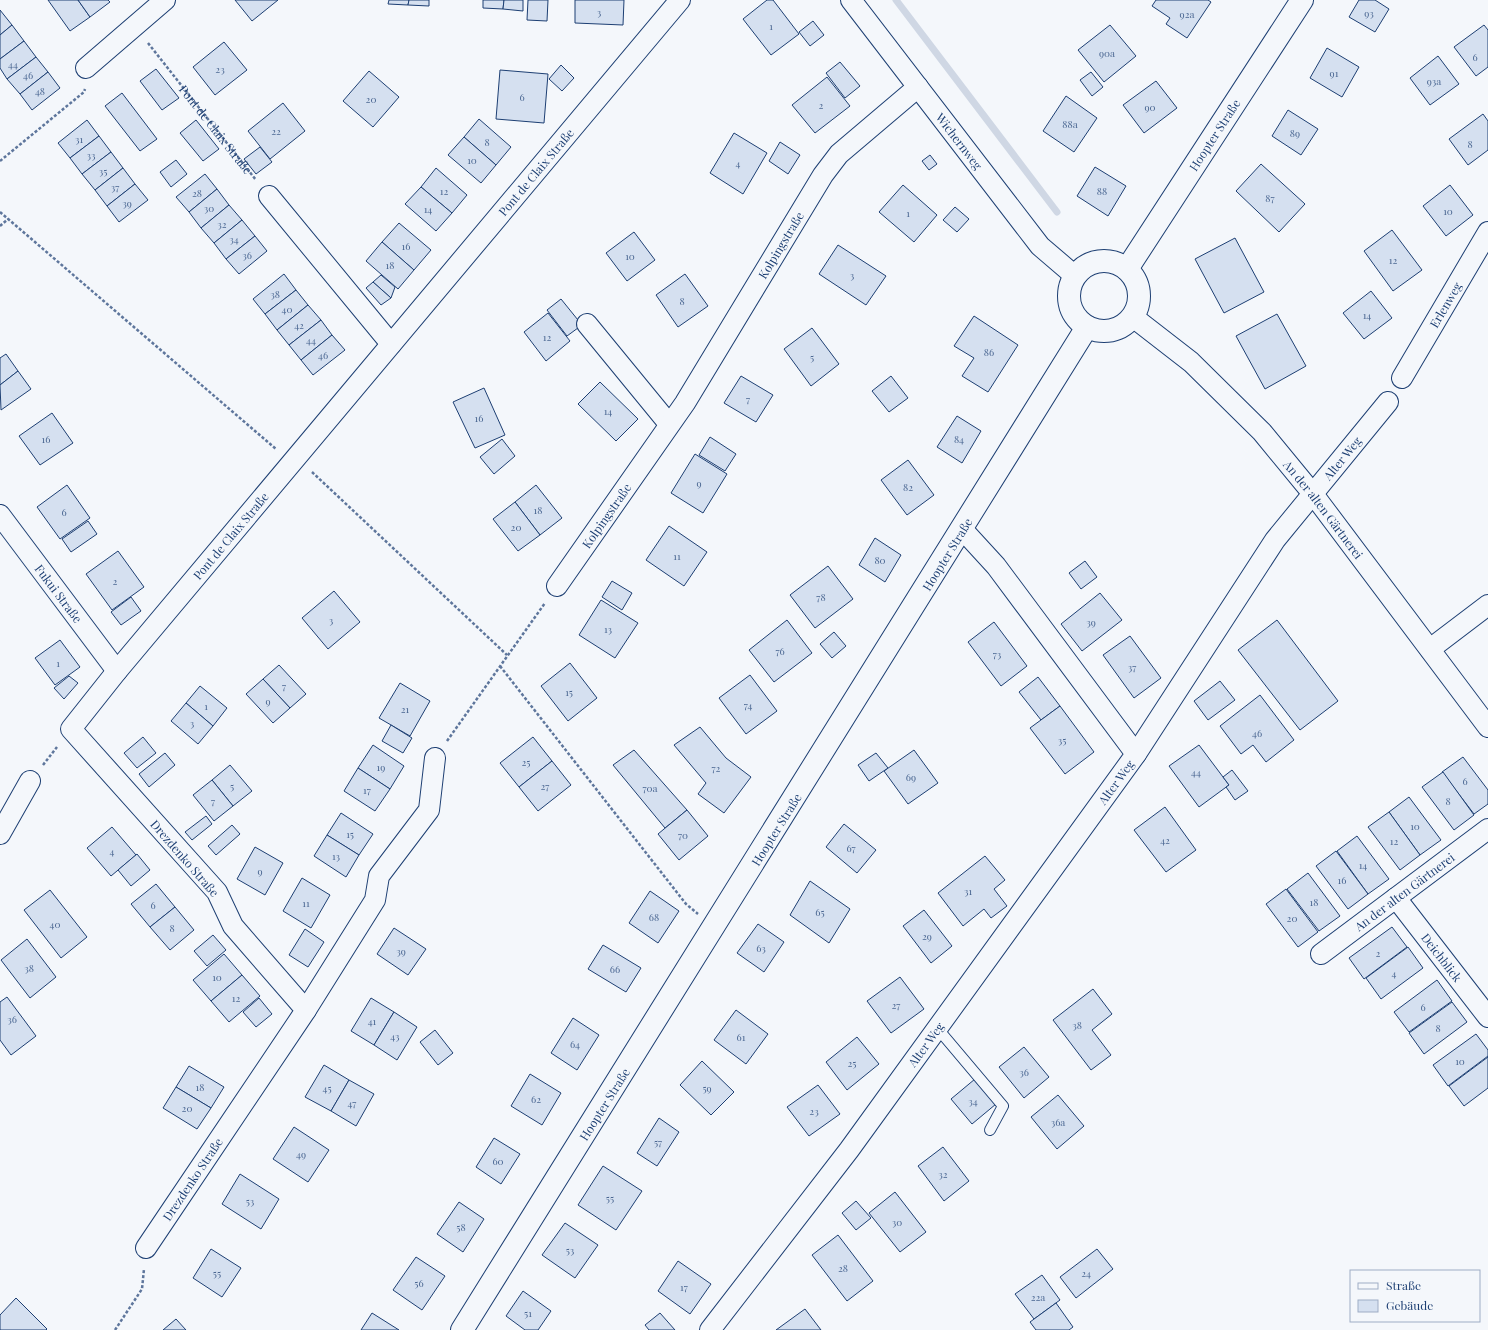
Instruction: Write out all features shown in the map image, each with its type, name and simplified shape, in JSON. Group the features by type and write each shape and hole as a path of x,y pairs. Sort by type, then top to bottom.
{"street":[{"path":"86,68 134,25 165,0"},
{"name":"Pont de Claix Straße","path":"71,729 117,671 680,0"},
{"name":"Wichernweg","path":"850,0 1040,246 1075,276"},
{"name":"Hoopter Straße","path":"1127,270 1302,0"},
{"name":"Kolpingstraße","path":"557,586 685,403 823,175 838,154 918,87"},
{"path":"269,196 391,344"},
{"name":"Erlenweg","path":"1402,378 1488,232"},
{"path":"1106,261 1117,263 1127,270 1135,280 1139,292 1138,305 1133,316 1123,326 1112,331 1099,331 1086,327 1077,320 1071,310 1068,298 1070,286 1075,276 1083,267 1094,262 1106,261"},
{"name":"An der alten Gärtnerei","path":"1133,316 1191,362 1262,432 1312,494 1488,727"},
{"path":"587,324 669,424"},
{"name":"Hoopter Straße","path":"462,1330 716,928 963,530 1086,327"},
{"name":"Alter Weg","path":"710,1330 849,1150 1136,754 1275,540 1388,402"},
{"name":"Fukui Straße","path":"0,515 117,671"},
{"name":"Alter Weg","path":"963,530 996,566 1136,754"},
{"path":"1430,649 1488,605"},
{"name":"Drezdenko Straße","path":"71,729 216,892 233,926 306,1010"},
{"name":"Drezdenko Straße","path":"146,1248 306,1010 375,900 380,876 429,810 435,758"},
{"path":"0,834 30,781"},
{"name":"An der alten Gärtnerei","path":"1321,954 1488,829"},
{"name":"Deichblick","path":"1396,898 1488,1017"}],"lane":[{"path":"938,1029 1003,1106 990,1130"}],"path":[{"name":"Pont de Claix Straße","path":"134,25 269,196"},
{"path":"0,161 84,92 86,68"},
{"path":"0,212 277,450 307,467 507,655"},
{"path":"0,226 8,219"},
{"path":"435,758 557,586"},
{"path":"500,666 686,904 716,928"},
{"path":"30,781 71,729"},
{"path":"115,1330 142,1289"}],"building":[{"path":"48,0 78,0 90,17 70,31"},
{"path":"78,0 108,0 110,2 90,17"},
{"path":"235,0 278,0 252,21"},
{"path":"389,0 409,0 408,5 388,4"},
{"path":"409,0 429,0 429,6 408,5"},
{"path":"483,0 504,0 503,9 483,8"},
{"path":"504,0 523,0 523,11 503,9"},
{"path":"528,0 548,0 547,21 527,20"},
{"path":"575,0 624,0 623,25 575,23"},
{"path":"767,0 773,0 799,34 771,55 743,19"},
{"path":"1156,0 1208,0 1211,2 1187,38 1166,24 1170,18 1152,6"},
{"path":"1359,0 1375,0 1389,9 1375,32 1349,17"},
{"path":"0,10 12,25 0,35"},
{"path":"813,21 824,35 810,46 799,32"},
{"path":"12,25 24,41 0,59 0,35"},
{"path":"1110,25 1136,56 1104,82 1078,50"},
{"path":"1484,25 1488,30 1488,67 1476,76 1454,47"},
{"path":"24,41 36,57 7,79 0,68 0,59"},
{"path":"224,42 247,70 215,95 193,67"},
{"path":"1327,48 1359,67 1342,97 1310,78"},
{"path":"1438,56 1459,84 1430,105 1410,78"},
{"path":"36,57 48,72 20,94 7,79"},
{"path":"840,62 860,86 845,98 826,73"},
{"path":"561,65 574,78 562,91 549,79"},
{"path":"156,69 179,98 162,110 140,81"},
{"path":"500,70 548,74 544,123 496,119"},
{"path":"369,71 399,97 373,127 343,101"},
{"path":"48,72 60,88 32,110 20,94"},
{"path":"1091,72 1103,87 1092,96 1080,80"},
{"path":"827,77 850,106 815,133 792,105"},
{"path":"1156,81 1177,108 1144,133 1123,105"},
{"path":"122,93 157,139 140,151 105,106"},
{"path":"1066,96 1097,118 1074,152 1043,131"},
{"path":"283,103 305,131 270,159 248,131"},
{"path":"1288,110 1318,129 1301,155 1272,136"},
{"path":"1483,114 1488,121 1488,150 1468,165 1449,139"},
{"path":"479,119 511,147 496,165 464,137"},
{"path":"87,120 99,136 70,158 58,143"},
{"path":"196,120 219,149 203,161 180,133"},
{"path":"734,133 767,153 743,194 710,173"},
{"path":"99,136 111,152 82,174 70,158"},
{"path":"464,137 496,165 481,183 448,155"},
{"path":"780,142 800,155 788,174 769,161"},
{"path":"260,147 272,162 256,174 244,159"},
{"path":"111,152 123,168 95,190 82,174"},
{"path":"930,155 937,164 929,170 922,161"},
{"path":"176,160 187,174 171,187 160,172"},
{"path":"1261,164 1305,204 1279,232 1236,191"},
{"path":"1095,167 1126,186 1108,216 1077,196"},
{"path":"123,168 135,184 107,206 95,190"},
{"path":"436,168 467,195 452,213 421,187"},
{"path":"205,174 217,189 189,212 176,197"},
{"path":"135,184 148,200 119,222 107,206"},
{"path":"903,185 937,215 914,242 879,212"},
{"path":"1450,185 1473,215 1446,236 1423,206"},
{"path":"421,187 452,213 436,231 405,204"},
{"path":"217,189 229,205 201,228 189,212"},
{"path":"229,205 242,220 214,243 201,228"},
{"path":"955,207 969,219 957,232 943,220"},
{"path":"242,220 255,236 226,259 214,243"},
{"path":"399,223 431,250 414,270 382,242"},
{"path":"1392,230 1422,270 1393,291 1364,251"},
{"path":"634,232 655,260 627,281 606,253"},
{"path":"255,236 267,251 239,274 226,259"},
{"path":"1235,238 1264,292 1224,313 1195,259"},
{"path":"382,242 414,270 398,289 366,261"},
{"path":"838,245 886,276 866,305 819,274"},
{"path":"284,274 296,290 265,314 253,299"},
{"path":"685,274 708,306 678,327 656,295"},
{"path":"381,275 395,287 391,298 373,282"},
{"path":"373,282 391,298 381,305 366,288"},
{"path":"296,290 308,305 277,330 265,314"},
{"path":"1371,291 1392,318 1364,339 1343,313"},
{"path":"561,299 582,325 567,336 547,310"},
{"path":"308,305 321,320 289,345 277,330"},
{"path":"548,313 570,341 546,361 524,332"},
{"path":"1277,314 1306,366 1265,389 1236,336"},
{"path":"974,316 1018,345 988,392 962,376 974,358 954,346"},
{"path":"321,320 332,335 301,360 289,345"},
{"path":"812,328 839,364 811,386 784,349"},
{"path":"332,335 345,350 313,375 301,360"},
{"path":"6,354 18,371 0,385 0,358"},
{"path":"18,371 31,389 1,410 0,385"},
{"path":"741,376 773,395 756,422 724,403"},
{"path":"891,376 908,398 889,412 872,391"},
{"path":"600,382 638,419 616,441 578,404"},
{"path":"484,388 505,435 475,448 453,402"},
{"path":"52,413 73,443 40,465 19,436"},
{"path":"957,416 981,431 962,463 937,447"},
{"path":"710,437 736,454 725,471 699,455"},
{"path":"502,439 515,456 494,474 480,457"},
{"path":"695,454 727,474 703,513 671,493"},
{"path":"908,460 934,495 907,515 881,480"},
{"path":"67,485 90,518 60,539 37,507"},
{"path":"536,485 562,518 540,535 515,502"},
{"path":"515,502 540,535 518,551 493,519"},
{"path":"88,521 97,534 71,552 62,539"},
{"path":"669,526 707,552 684,586 646,560"},
{"path":"875,538 901,555 885,582 859,565"},
{"path":"118,551 144,587 112,610 86,574"},
{"path":"1085,561 1097,577 1081,589 1069,573"},
{"path":"828,566 853,599 815,628 790,595"},
{"path":"612,581 632,593 622,610 602,597"},
{"path":"334,591 360,622 328,649 302,618"},
{"path":"1100,593 1122,620 1082,651 1061,624"},
{"path":"131,597 141,611 121,625 111,612"},
{"path":"601,600 638,623 615,658 579,635"},
{"path":"787,620 812,653 774,682 749,650"},
{"path":"1277,620 1338,701 1300,730 1238,650"},
{"path":"994,622 1027,666 1001,686 968,642"},
{"path":"834,632 846,646 832,658 820,644"},
{"path":"1130,636 1161,678 1134,698 1103,655"},
{"path":"60,640 80,667 55,685 35,658"},
{"path":"570,663 597,698 568,721 541,686"},
{"path":"279,665 306,694 290,708 263,679"},
{"path":"750,675 777,711 746,734 719,698"},
{"path":"69,676 78,683 64,699 54,688"},
{"path":"1038,677 1060,706 1041,720 1019,692"},
{"path":"263,679 290,708 273,723 246,694"},
{"path":"1220,681 1235,700 1208,720 1194,701"},
{"path":"400,683 430,701 410,736 379,718"},
{"path":"200,686 227,708 213,726 186,703"},
{"path":"1260,695 1294,740 1266,762 1253,745 1241,754 1220,726"},
{"path":"186,703 213,726 198,744 171,721"},
{"path":"1060,706 1094,752 1065,774 1030,728"},
{"path":"391,725 412,738 403,753 382,741"},
{"path":"700,727 726,758 751,777 724,813 698,794 706,783 674,745"},
{"path":"143,737 156,753 137,768 124,753"},
{"path":"533,737 552,761 519,787 500,763"},
{"path":"373,745 404,766 390,789 358,768"},
{"path":"1199,745 1229,785 1199,807 1169,766"},
{"path":"634,750 687,810 665,828 613,765"},
{"path":"914,750 938,783 908,804 884,771"},
{"path":"165,753 175,765 149,787 139,774"},
{"path":"876,753 888,768 869,781 858,765"},
{"path":"1463,757 1488,790 1488,804 1474,814 1442,772"},
{"path":"552,761 571,785 538,811 519,787"},
{"path":"230,765 252,791 233,806 212,780"},
{"path":"358,768 390,789 375,811 344,791"},
{"path":"1232,770 1248,791 1235,800 1226,787 1229,785 1223,777"},
{"path":"1443,772 1474,815 1454,830 1422,787"},
{"path":"212,780 233,806 214,821 193,795"},
{"path":"1409,797 1441,840 1420,855 1389,812"},
{"path":"1165,807 1196,850 1166,872 1134,830"},
{"path":"687,810 708,836 679,860 658,834"},
{"path":"1389,812 1420,855 1400,870 1368,827"},
{"path":"341,813 373,834 359,855 327,835"},
{"path":"206,816 212,824 192,840 185,832"},
{"path":"844,824 876,850 857,873 826,847"},
{"path":"232,825 240,834 216,855 208,846"},
{"path":"112,827 136,855 111,876 87,848"},
{"path":"327,835 359,855 346,877 314,856"},
{"path":"1357,836 1389,879 1368,894 1337,851"},
{"path":"255,847 283,863 265,895 237,879"},
{"path":"1336,851 1368,894 1348,909 1316,866"},
{"path":"137,854 150,870 131,886 118,870"},
{"path":"985,856 1005,880 994,889 1007,906 991,918 984,909 963,926 938,893"},
{"path":"1308,873 1340,916 1319,931 1287,889"},
{"path":"302,878 330,895 311,928 283,911"},
{"path":"810,881 850,909 829,943 790,915"},
{"path":"156,884 175,907 150,927 131,904"},
{"path":"1286,889 1318,932 1298,947 1266,904"},
{"path":"50,890 87,937 61,958 24,910"},
{"path":"650,891 679,911 658,943 629,923"},
{"path":"175,907 194,930 170,950 150,927"},
{"path":"924,910 952,946 931,963 903,926"},
{"path":"758,924 784,942 764,972 737,953"},
{"path":"1392,927 1407,947 1364,979 1349,958"},
{"path":"394,928 426,949 408,975 377,954"},
{"path":"305,929 324,942 308,967 289,955"},
{"path":"213,935 226,950 207,966 194,951"},
{"path":"27,939 56,977 30,998 1,960"},
{"path":"603,945 641,968 626,992 588,969"},
{"path":"1408,947 1423,968 1381,999 1366,978"},
{"path":"224,954 242,975 211,1001 193,980"},
{"path":"242,975 260,996 229,1022 211,1001"},
{"path":"900,977 924,1009 891,1033 867,1001"},
{"path":"1437,980 1452,1001 1409,1032 1394,1012"},
{"path":"1093,989 1112,1014 1092,1030 1111,1055 1091,1070 1053,1020"},
{"path":"7,997 36,1036 11,1055 0,1040 0,1002"},
{"path":"259,998 272,1014 256,1027 243,1012"},
{"path":"371,998 394,1012 374,1045 351,1031"},
{"path":"1452,1002 1467,1022 1424,1054 1409,1033"},
{"path":"736,1010 768,1034 746,1064 714,1040"},
{"path":"394,1012 417,1027 397,1060 374,1045"},
{"path":"573,1018 599,1035 577,1070 551,1053"},
{"path":"435,1030 453,1053 438,1065 420,1042"},
{"path":"1476,1034 1488,1050 1488,1056 1448,1086 1433,1065"},
{"path":"857,1037 879,1064 847,1090 826,1062"},
{"path":"1024,1047 1049,1077 1024,1098 999,1067"},
{"path":"1488,1057 1488,1088 1464,1106 1449,1086"},
{"path":"702,1061 734,1092 711,1115 680,1085"},
{"path":"324,1065 349,1080 331,1111 305,1097"},
{"path":"189,1066 224,1087 211,1108 176,1087"},
{"path":"530,1074 561,1093 542,1125 511,1106"},
{"path":"975,1079 996,1104 972,1124 951,1099"},
{"path":"349,1080 374,1094 356,1126 331,1111"},
{"path":"818,1085 840,1114 809,1136 787,1107"},
{"path":"176,1087 211,1108 197,1129 163,1108"},
{"path":"1058,1095 1084,1126 1057,1149 1031,1117"},
{"path":"659,1118 679,1132 657,1166 637,1153"},
{"path":"294,1127 329,1150 308,1182 273,1159"},
{"path":"494,1138 520,1154 501,1184 476,1167"},
{"path":"943,1147 969,1181 944,1201 918,1166"},
{"path":"603,1166 642,1191 616,1230 578,1205"},
{"path":"240,1174 279,1199 261,1229 222,1204"},
{"path":"895,1192 926,1232 900,1252 869,1213"},
{"path":"856,1201 871,1218 856,1230 842,1213"},
{"path":"459,1202 484,1219 463,1252 437,1234"},
{"path":"565,1223 598,1245 575,1278 542,1255"},
{"path":"838,1235 873,1281 847,1301 812,1255"},
{"path":"211,1249 241,1268 222,1297 193,1278"},
{"path":"1097,1249 1113,1269 1076,1298 1060,1277"},
{"path":"416,1257 445,1276 422,1310 393,1290"},
{"path":"678,1261 711,1284 690,1314 658,1291"},
{"path":"1042,1275 1060,1300 1034,1319 1015,1294"},
{"path":"523,1291 551,1311 538,1330 525,1330 506,1316"},
{"path":"16,1298 47,1329 46,1330 0,1330 0,1315"},
{"path":"1056,1303 1073,1327 1069,1330 1036,1330 1030,1322"},
{"path":"805,1309 821,1330 776,1330"},
{"path":"372,1313 399,1330 361,1330"},
{"path":"660,1313 675,1330 649,1330 645,1325"},
{"path":"176,1319 186,1330 163,1330"}],"waterway":[{"path":"896,0 1057,212"}]}
